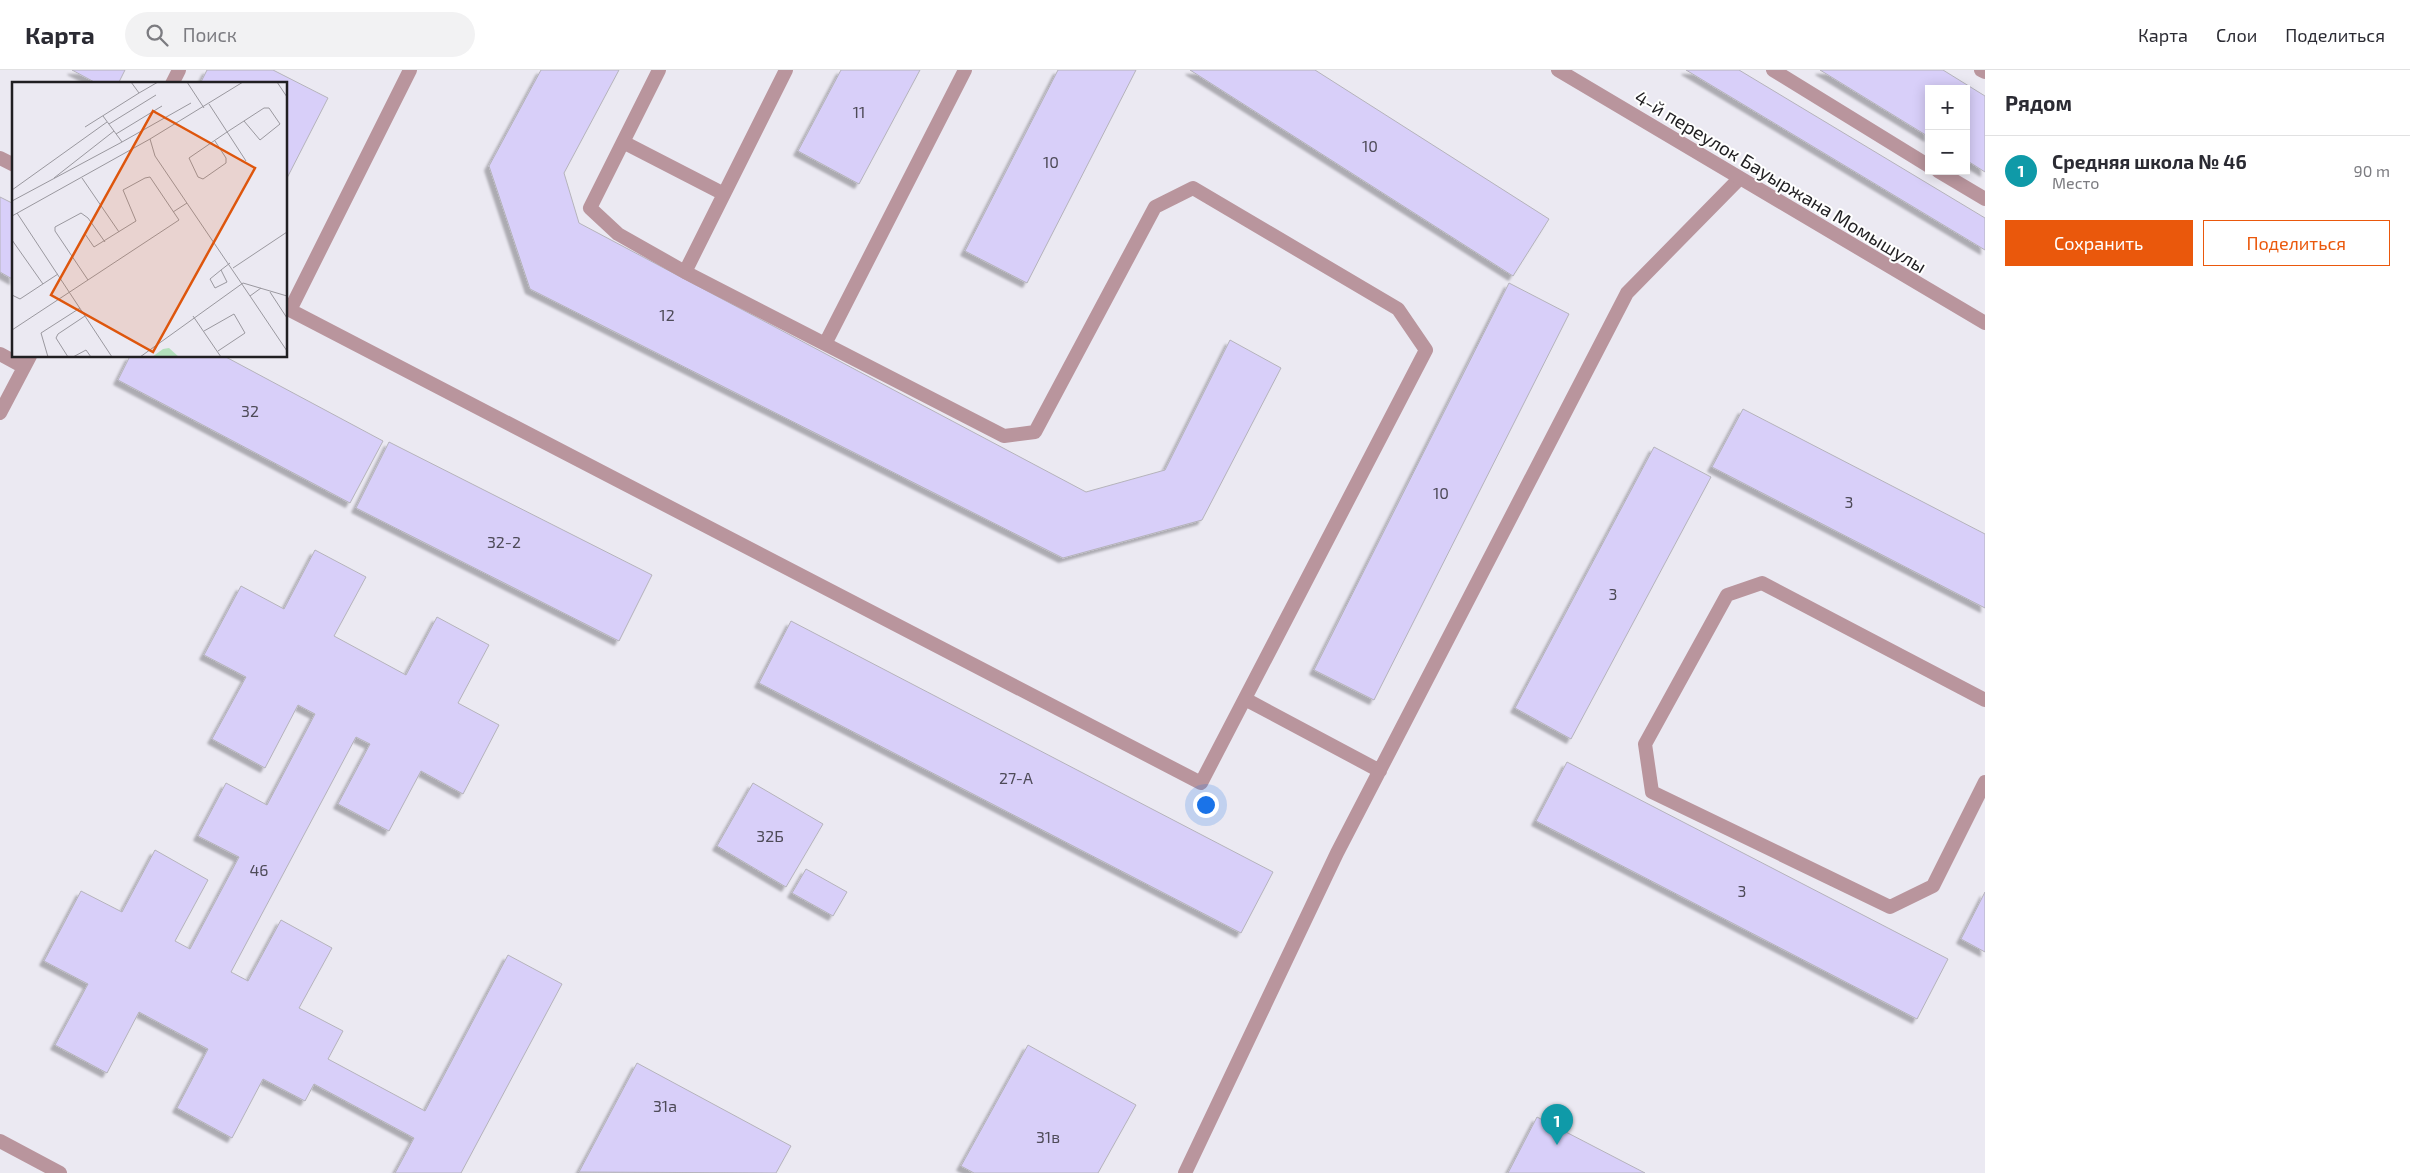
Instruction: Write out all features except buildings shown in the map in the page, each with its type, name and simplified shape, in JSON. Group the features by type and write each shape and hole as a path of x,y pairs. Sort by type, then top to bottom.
{"street":[{"path":"173,82 179,70"},
{"path":"410,70 288,309 1202,782 1426,350 1398,309 1193,188 1155,207 1035,432 1004,436 685,272 618,234 590,208 659,70"},
{"path":"685,272 786,70"},
{"path":"825,344 965,70"},
{"name":"4-й переулок Бауыржана Момышулы","path":"1558,70 1985,324"},
{"path":"1773,70 1925,164"},
{"path":"1981,70 1985,72"},
{"path":"623,142 724,194"},
{"path":"0,158 12,164"},
{"path":"1944,175 1985,200"},
{"path":"1185,1173 1338,853 1627,294 1739,179"},
{"path":"0,354 12,358"},
{"path":"0,414 27,362 14,358"},
{"path":"1985,700 1762,583 1727,595 1644,744 1652,792 1890,907 1933,886 1985,782"},
{"path":"1245,699 1380,771"},
{"path":"0,1141 60,1173"}],"place":[{"name":"Средняя школа № 46","path":"1557,1145"}]}
